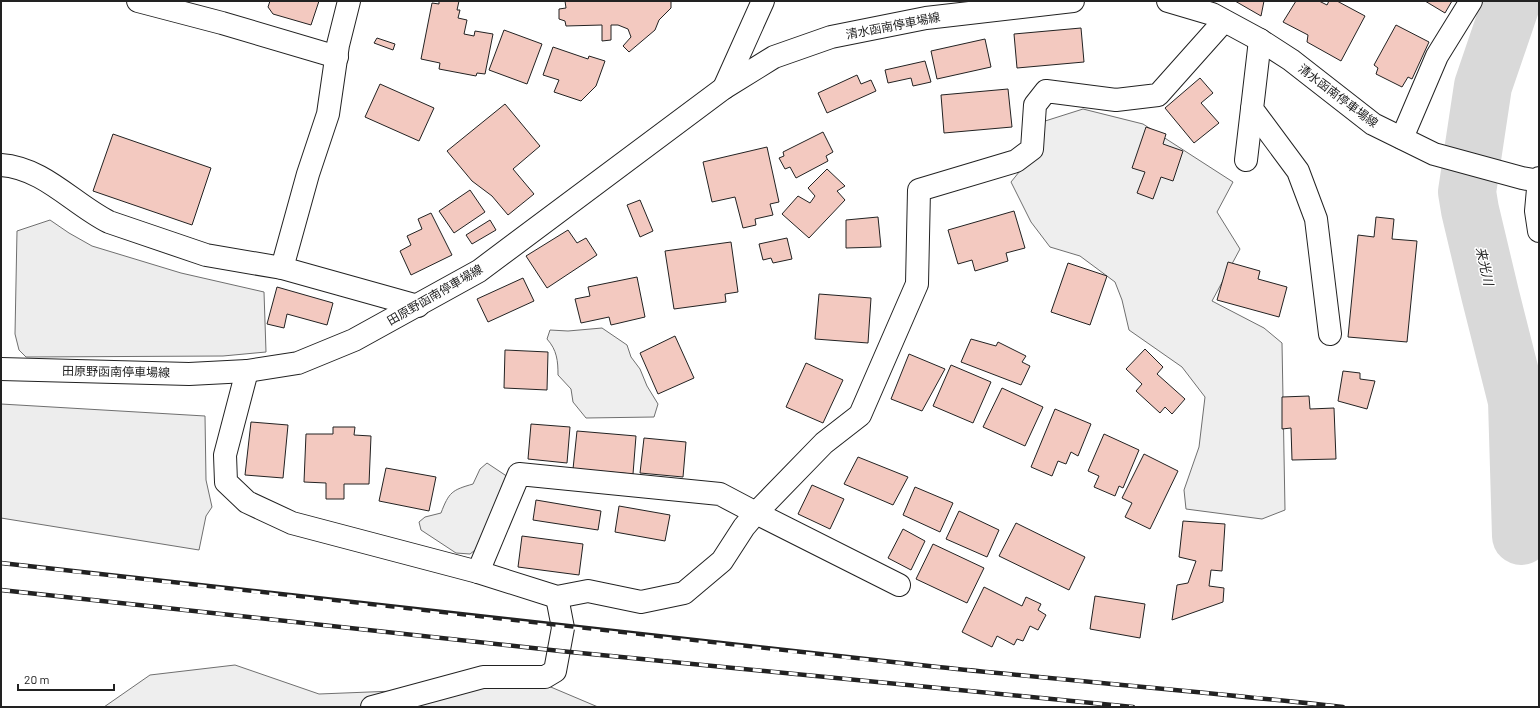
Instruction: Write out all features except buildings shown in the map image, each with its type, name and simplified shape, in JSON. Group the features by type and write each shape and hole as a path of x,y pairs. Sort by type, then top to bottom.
{"street":[{"path":"138,1 222,23 337,57"},
{"path":"282,268 308,174 328,114 337,57 349,1"},
{"name":"田原野函南停車場線","path":"1,369 189,374 247,371 298,363 354,340 418,306 479,270 724,88 763,1"},
{"name":"清水函南停車場線","path":"724,88 774,57 831,37 926,18 1073,1"},
{"name":"清水函南停車場線","path":"1168,1 1212,14 1260,40 1291,60 1373,124 1434,154 1535,179"},
{"path":"1402,138 1437,56 1471,1"},
{"path":"247,371 225,455 226,482 247,502 292,523 478,572 557,598 588,591 642,602 684,593 722,561 744,527 756,513 824,443 860,415 918,284 919,190 1016,161 1032,149 1035,105 1046,91 1116,100 1158,96 1224,21"},
{"path":"1246,160 1260,40"},
{"path":"1252,109 1298,171 1316,219 1330,334"},
{"path":"1,165 32,173 53,184 98,216 109,222 206,255 282,268 418,306"},
{"path":"1535,179 1536,211 1539,231"},
{"path":"478,572 519,474 720,494 899,585"},
{"path":"372,707 483,676 545,677 555,671 563,628 557,598"}],"shaded area":[{"path":"1083,109 1143,124 1233,182 1217,212 1240,249 1212,301 1264,328 1282,343 1285,510 1262,519 1186,509 1184,490 1199,447 1205,397 1182,367 1129,330 1122,300 1115,282 1080,256 1050,247 1031,222 1011,182 1032,156 1042,122"},
{"path":"50,220 92,246 181,273 264,292 266,352 223,356 26,357 19,350 15,334 17,231"},
{"path":"602,328 627,345 631,357 640,369 647,386 658,404 654,417 586,418 573,402 571,389 558,375 556,356 553,347 547,339 550,330 568,331"},
{"path":"1,404 205,416 206,480 212,507 206,516 199,550 1,518"},
{"path":"487,463 508,477 483,544 470,554 456,553 421,530 419,522 425,517 441,513 449,496 460,488 473,484 480,469"},
{"path":"235,665 319,694 546,685 598,707 104,707 150,675"}],"waterway":[{"name":"来光川","path":"1512,1 1483,86 1467,192 1490,294 1517,401 1521,536"}],"railway":[{"path":"1,563 703,642 1343,707"},
{"path":"1,590 560,651 1133,707"}]}
